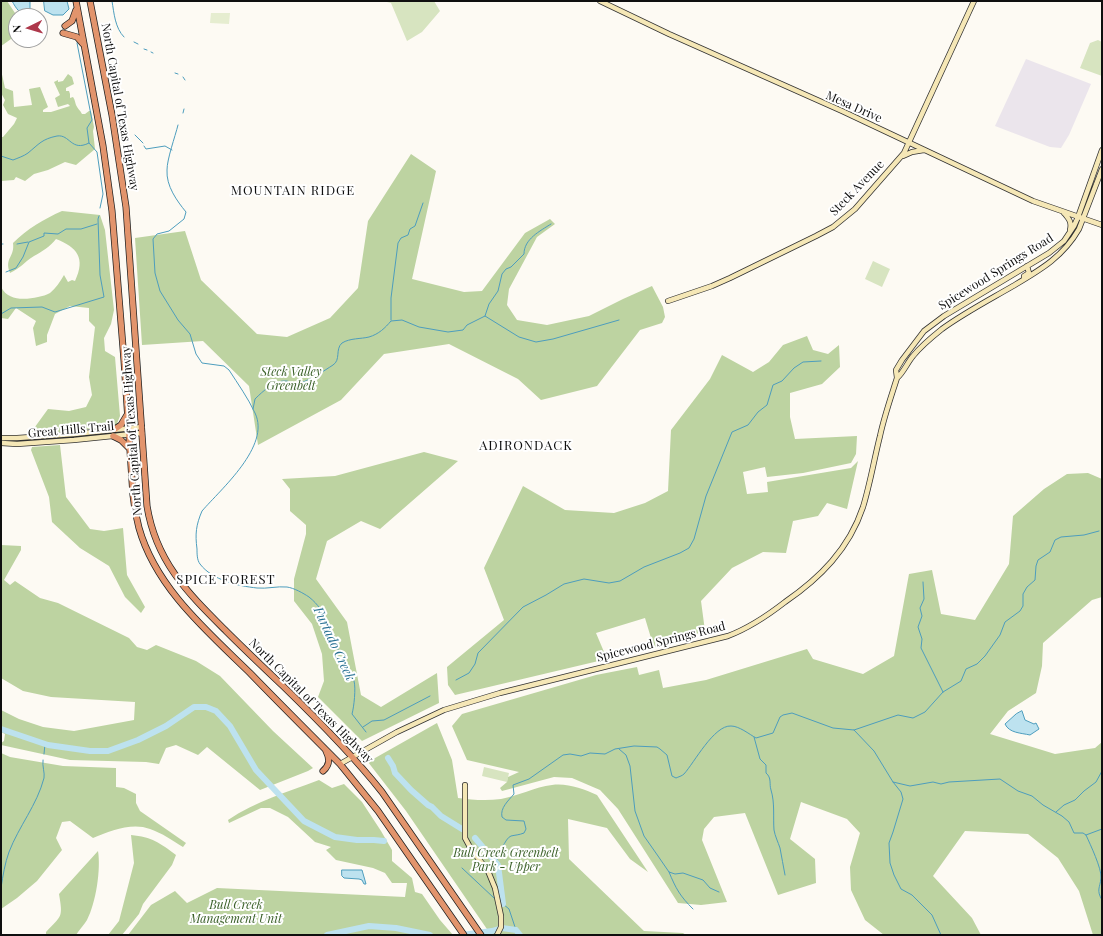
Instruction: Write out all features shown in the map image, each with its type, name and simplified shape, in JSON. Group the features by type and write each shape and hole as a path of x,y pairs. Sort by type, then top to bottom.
{"highway":[{"name":"North Capital of Texas Highway","path":"76,1 103,146 112,211 133,495 139,528 152,561 166,585 176,598 340,764 378,811 464,935"},
{"name":"North Capital of Texas Highway","path":"90,1 122,173 149,518 159,545 172,571 193,599 305,708 352,756 382,792 481,935"},
{"path":"65,26 74,18 77,8"},
{"path":"63,33 77,37 85,47"},
{"path":"115,429 121,425 127,414"},
{"path":"113,436 121,440 130,449"},
{"path":"323,771 329,764 325,749"}],"street":[{"name":"Mesa Drive","path":"600,1 668,34 842,112 1033,201 1102,225"},
{"name":"Steck Avenue","path":"668,301 712,286 730,278 833,227 855,209 901,156 909,143 974,1"},
{"path":"901,156 911,152 925,150"},
{"name":"Spicewood Springs Road","path":"340,764 352,756 415,723 444,710 500,693 728,636 748,627 770,614 814,581 832,561 849,535 862,509 880,435 897,378 896,370 906,353 918,337 937,320 1058,246 1069,234 1078,217 1102,150"},
{"name":"Spicewood Springs Road","path":"897,378 903,373 907,364 917,351 938,332 1044,267 1064,250 1074,237 1084,219 1102,169"},
{"path":"1064,212 1071,223 1069,234"},
{"path":"1024,280 1024,276 1029,272 1027,266"},
{"path":"937,320 936,328 938,332"},
{"name":"Great Hills Trail","path":"1,438 74,434 115,429 129,431 142,430"},
{"name":"Great Hills Trail","path":"1,443 17,444 74,440 113,436 129,431"},
{"path":"74,434 74,440"},
{"path":"465,785 465,838 492,879 501,912 501,922 497,935"}],"shaded area":[{"path":"1026,59 1091,84 1069,135 1061,148 1050,147 995,126"}],"green space":[{"path":"1,1 7,1 12,8 8,8 8,41 1,46"},
{"path":"383,1 434,1 440,11 422,32 407,41 391,3"},
{"path":"211,13 230,13 229,24 210,23"},
{"path":"1098,40 1102,42 1102,76 1080,68 1090,43"},
{"path":"1,70 5,88 13,91 14,107 32,105 29,89 40,87 48,107 43,110 43,112 51,112 70,106 68,104 58,107 55,98 60,95 54,82 58,80 58,82 63,81 68,74 72,77 74,84 66,88 66,91 69,91 70,98 73,97 76,106 82,114 91,111 94,127 95,149 76,165 65,162 48,170 34,174 25,181 16,177 14,180 1,181 1,137 3,137 14,124 17,118 8,114 3,105 5,100 1,93"},
{"name":"Steck Valley Greenbelt","path":"411,154 436,171 412,279 464,292 482,291 525,233 550,219 555,224 537,237 509,289 507,305 517,320 547,325 589,316 652,286 663,307 665,317 662,323 640,330 597,386 541,400 518,379 449,344 384,354 341,400 258,445 249,386 203,341 142,345 135,238 185,231 201,280 257,334 287,337 330,318 358,288 368,221"},
{"path":"62,211 100,215 105,230 114,310 111,324 104,338 105,351 115,357 120,416 116,426 108,428 32,435 32,431 48,409 69,411 86,407 92,395 89,377 95,327 89,321 89,308 70,306 55,314 47,335 47,342 36,346 33,328 36,321 16,308 8,319 1,318 1,287 4,292 12,297 28,299 50,293 58,285 64,275 68,282 72,280 75,281 80,266 78,254 69,246 56,239 43,251 14,271 10,273 8,268 13,251 13,243 36,225"},
{"path":"873,261 890,269 882,287 865,279"},
{"path":"807,336 813,350 828,354 839,345 840,367 822,384 790,393 790,417 795,439 857,436 856,454 851,463 803,473 767,477 765,467 743,472 747,494 768,492 767,482 851,468 858,461 847,509 827,503 818,516 793,521 786,553 763,552 732,568 701,601 705,631 654,648 645,618 596,633 607,659 455,695 448,685 447,667 504,620 484,568 523,486 565,510 614,513 645,503 668,491 671,430 710,379 722,355 753,372 769,362 783,345"},
{"path":"60,445 66,497 90,529 104,531 123,528 127,575 145,607 141,613 125,597 109,566 80,548 52,522 49,497 31,450 32,447"},
{"path":"424,452 458,461 380,529 361,521 327,541 316,579 347,622 361,695 381,707 437,673 439,703 362,741 318,697 324,681 322,654 312,624 294,601 294,579 306,534 306,525 290,511 290,489 282,479 335,476"},
{"path":"1088,473 1102,479 1102,597 1092,600 1043,643 1042,666 1036,693 1008,711 990,734 1055,754 1095,748 1102,742 1102,935 1093,935 1079,891 1058,858 1028,834 965,831 933,876 972,918 981,935 884,935 865,920 851,890 850,867 860,833 847,819 801,802 790,839 815,859 816,883 778,895 745,813 714,817 704,829 702,840 727,902 701,905 678,903 618,809 600,790 572,778 554,777 502,791 500,788 507,782 508,777 519,772 467,760 452,726 462,714 596,675 637,667 639,675 659,670 663,688 706,680 807,649 813,659 863,674 894,656 909,574 932,570 941,614 975,620 1009,564 1013,516 1044,489 1067,474"},
{"path":"1,545 21,546 21,550 4,580 10,585 15,581 40,598 58,603 129,638 137,647 147,650 156,645 196,661 220,676 273,731 313,768 260,790 207,747 198,755 176,745 166,748 159,764 146,762 70,760 1,745 4,741 5,734 1,732 1,710 19,719 43,727 74,731 134,720 135,702 51,697 23,691 1,678"},
{"name":"Bull Creek Greenbelt Park - Upper","path":"437,723 452,760 458,798 480,800 501,799 552,785 575,787 597,795 648,872 630,859 607,828 568,819 569,859 644,931 683,933 686,935 491,935 406,811 368,762"},
{"path":"1,753 10,757 63,766 116,768 116,787 124,788 136,794 136,803 140,811 186,843 183,847 154,831 136,826 121,828 93,838 70,821 62,822 56,838 62,850 37,881 1,909"},
{"path":"484,767 509,773 507,782 482,776"},
{"name":"Bull Creek Management Unit","path":"319,780 332,788 344,784 362,802 392,850 392,861 412,878 415,892 422,894 440,920 453,935 128,935 151,905 175,891 187,903 217,888 405,897 407,883 392,883 385,873 373,868 336,860 326,850 331,847 315,842 288,817 270,808 261,808 229,823 228,820 250,807 272,797"},
{"path":"131,835 145,837 155,841 176,855 172,865 143,904 139,914 122,935 108,935 119,921 134,863"},
{"path":"98,851 99,867 97,886 93,905 87,920 76,935 46,935 46,932 60,916 61,908 59,894"}],"water":[{"path":"12,1 30,1 30,8 16,8"},
{"path":"44,1 67,1 69,9 63,15 53,15 48,12 48,8 45,8"},
{"path":"1022,711 1025,720 1034,724 1036,723 1039,729 1030,735 1012,731 1005,724 1016,714"},
{"path":"342,870 362,870 366,884 359,879 344,878 342,876"}],"waterway":[{"name":"Furtado Creek","path":"112,1 117,25 124,37"},
{"name":"Furtado Creek","path":"134,42 138,44"},
{"path":"1,156 13,160 26,154 44,140 57,136 61,136 78,145 89,143 87,128 92,120 77,43"},
{"name":"Furtado Creek","path":"183,113 184,109"},
{"name":"Furtado Creek","path":"178,125 168,160 167,176 173,193 186,212 184,219 169,231 157,234 153,239 155,273 160,291 178,320 190,334 196,354 202,363 224,366 229,370 252,407 258,426 256,439 242,466 202,511 198,521 196,534 198,561 205,570 218,578 242,586 257,588 290,588 309,597 320,608 336,647 346,660 346,668 355,684 352,714 366,732"},
{"path":"135,135 143,143"},
{"path":"89,143 97,152 103,194 100,208"},
{"path":"144,146 146,149 165,146 172,150"},
{"path":"391,320 391,298 398,243 401,238 408,235 410,229 415,226 423,203"},
{"path":"1,314 11,308 42,307 55,312 104,297 100,275 99,216"},
{"path":"6,272 16,268 23,257 29,242 44,236 44,233 58,234 66,229 81,229 97,224"},
{"path":"485,316 489,304 498,291 502,274 524,254 527,244 533,236 551,224"},
{"path":"17,244 28,242"},
{"path":"253,409 255,399 269,387 282,381 298,384 311,378 335,363 338,357 340,345 342,343 348,340 373,336 391,321 402,320 419,327 448,332 463,330 467,325 485,316 519,337 536,342 553,339 619,320"},
{"path":"456,680 469,673 475,664 478,653 523,607 564,584 584,579 609,583 620,581 644,567 689,548 694,539 706,496 732,432 748,425 758,412 767,405 773,385 782,381 794,368 803,362 821,361"},
{"path":"496,862 504,844 509,837 524,833 526,829 524,821 506,820 502,817 503,808 514,794 513,785 529,779 563,755 570,754 581,756 590,753 605,754 615,749 634,746 657,747 667,755 672,776 676,778 684,774 711,738 725,727 737,727 756,738 773,733 780,717 792,713 833,728 854,730 898,715 913,718 925,712 943,692 961,681 966,669 977,664 985,656 1000,635 1005,622 1020,611 1023,606 1023,594 1027,587 1035,580 1038,560 1050,552 1055,540 1061,537 1084,535 1099,531"},
{"path":"923,582 924,599 920,608 922,616 918,627 922,639 921,648 943,692"},
{"path":"363,727 372,721 384,720 430,696"},
{"path":"1,729 48,745 90,751 108,751 138,740 166,726 194,707 206,707 216,711 230,726 256,770 304,821 335,837 357,840 384,841"},
{"path":"854,730 874,751 901,792 903,799 889,843 890,863 894,875 901,889 912,895 932,915 941,935"},
{"path":"754,737 760,759 766,765 766,773 770,779 774,830 780,848 785,875"},
{"path":"44,754 45,744"},
{"path":"619,749 626,755 630,766 635,811 644,836 669,872 675,874 683,873 703,880 710,888 719,892"},
{"name":"Furtado Creek","path":"388,758 395,773 411,790 441,816 462,829"},
{"path":"1,888 9,852 41,788 44,778 43,760"},
{"path":"1056,812 1064,805 1075,800 1096,782 1102,771"},
{"path":"893,782 910,786 933,782 941,784 949,782 1000,779 1018,791 1032,796 1069,822 1074,833 1083,833 1086,835 1100,869 1101,878 1099,891 1102,900"},
{"path":"1086,835 1102,829"},
{"name":"Furtado Creek","path":"475,838 498,865 503,904"},
{"path":"462,868 494,898"},
{"path":"669,872 679,892 693,909"},
{"path":"503,904 509,909 516,930"},
{"path":"327,935 369,926 396,928 430,935"},
{"path":"462,935 492,931 502,928 516,930 520,935"}],"district":[{"name":"MOUNTAIN RIDGE","path":"293,191"},
{"name":"ADIRONDACK","path":"526,446"},
{"name":"SPICE FOREST","path":"226,580"}]}
